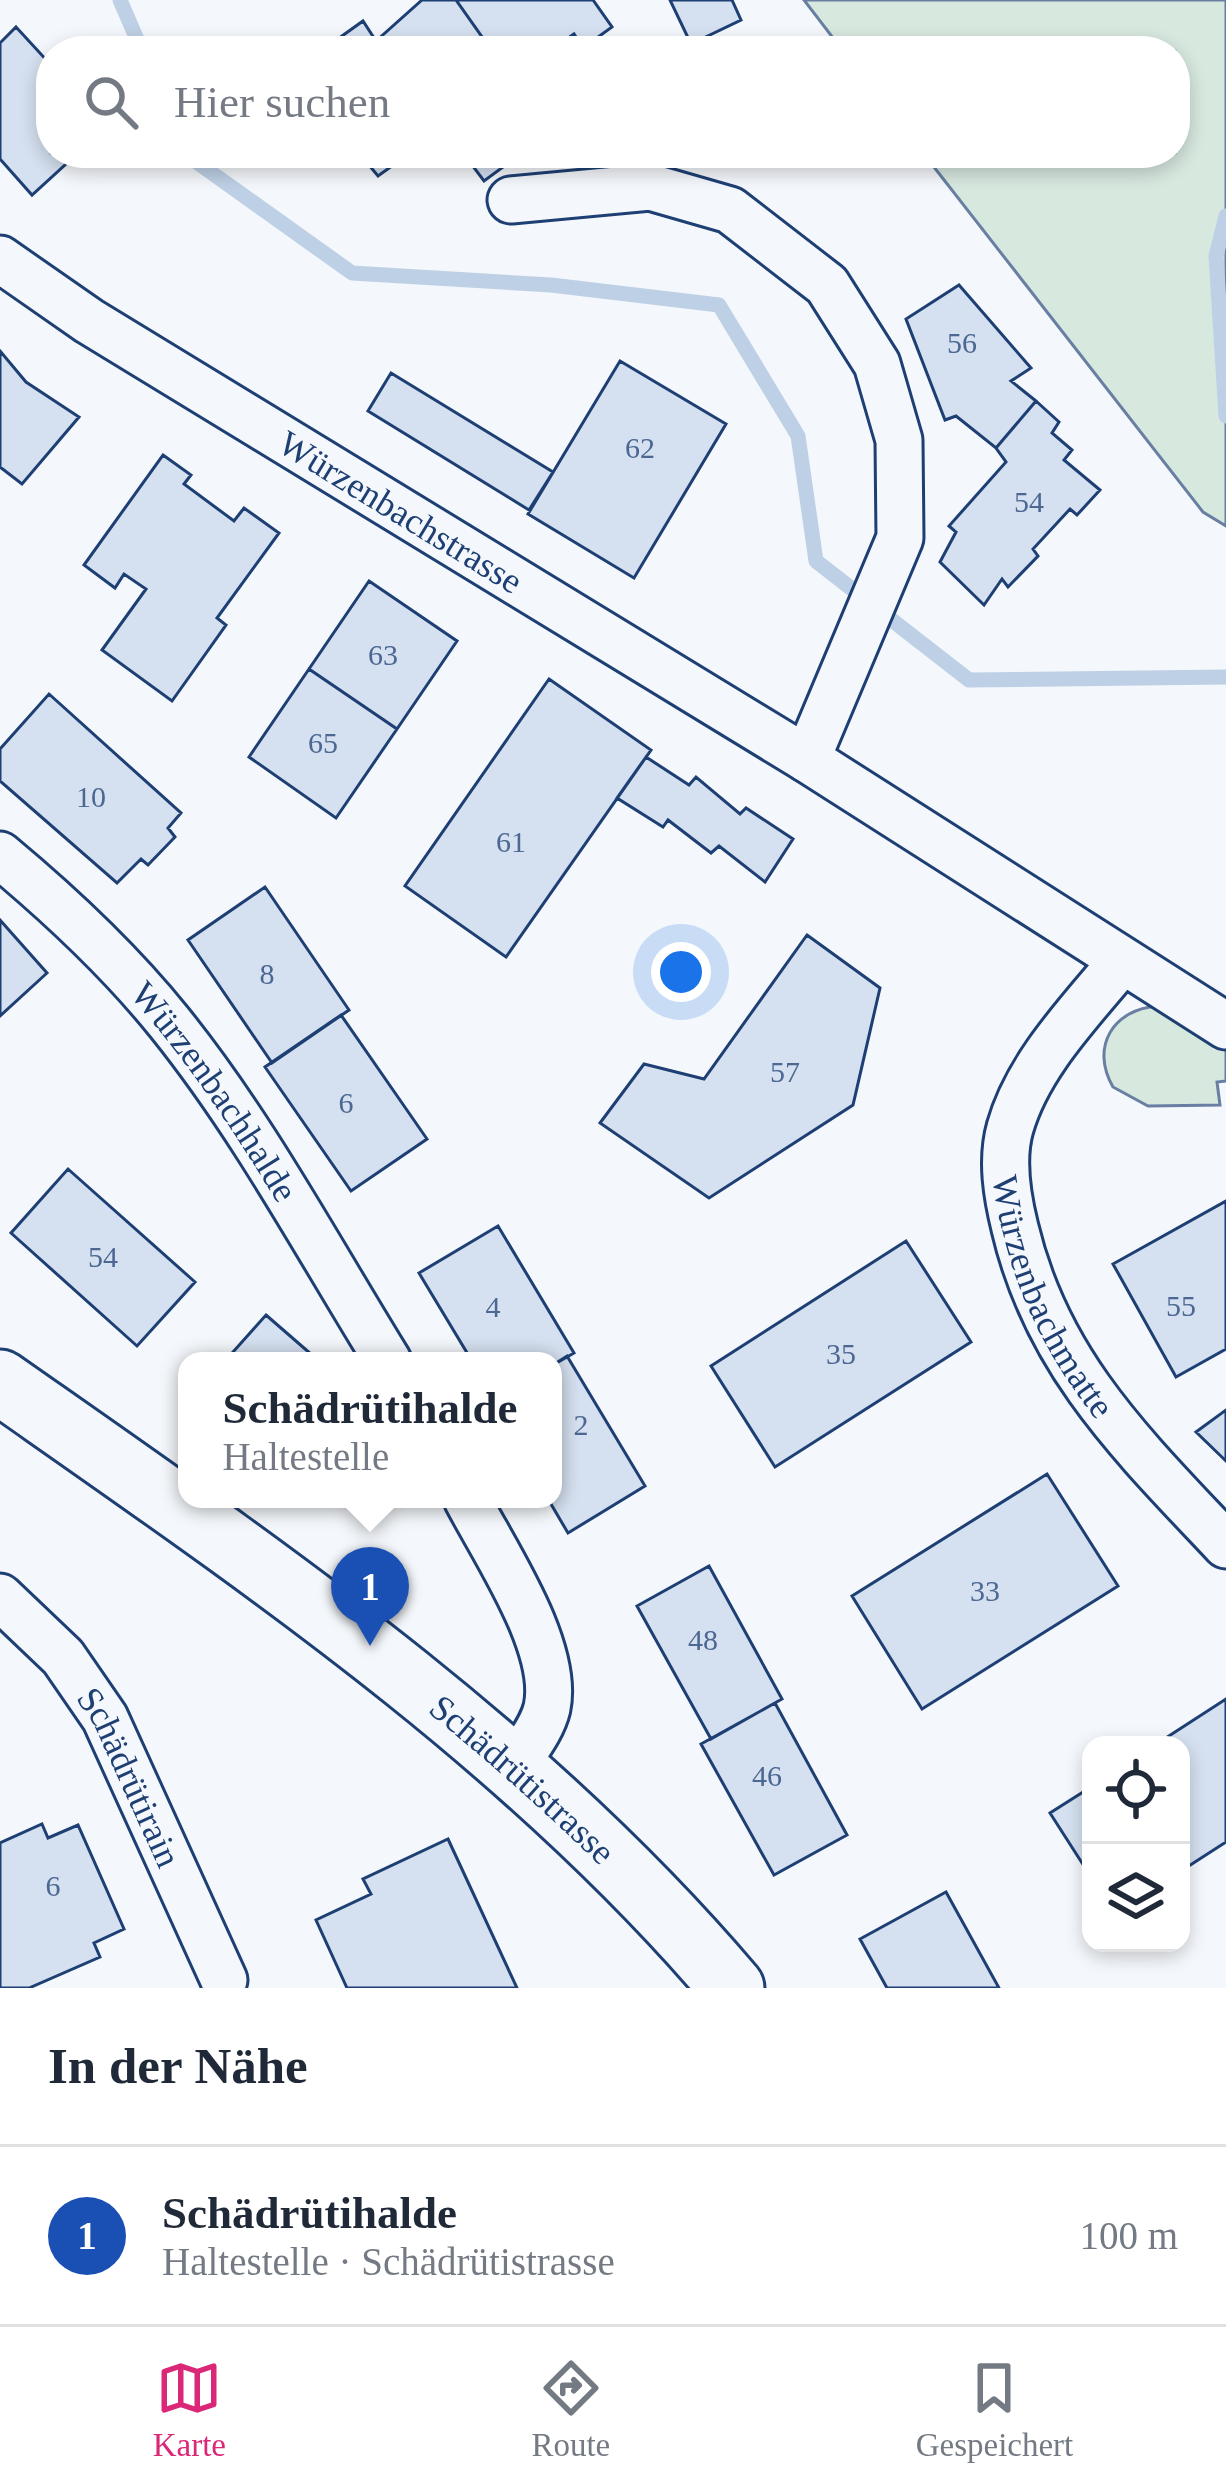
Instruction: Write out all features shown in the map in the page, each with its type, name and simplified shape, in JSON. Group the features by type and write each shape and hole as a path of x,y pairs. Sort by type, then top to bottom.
{"main road":[{"name":"Schädrütistrasse","path":"0,1382 178,1507"},
{"name":"Schädrütistrasse","path":"179,1508 286,1583 515,1766 603,1845 732,1988"}],"street":[{"path":"511,200 650,187 730,210 827,284 878,364 899,440 900,538 807,759"},
{"name":"Würzenbachstrasse","path":"0,259 177,376 807,759 1226,1026"},
{"name":"Würzenbachhalde","path":"0,855 48,895 168,1021 236,1115 382,1352"},
{"name":"Würzenbachmatte","path":"1122,961 1028,1083 1006,1148 1007,1196 1024,1267 1048,1328 1085,1390 1226,1545"},
{"path":"471,1508 528,1617 548,1681 540,1726 515,1766"},
{"name":"Schädrütirain","path":"0,1597 63,1657 105,1718 224,1980"}],"shaded area":[{"path":"804,0 1226,0 1226,526 1203,512 935,168 1190,168 1190,36 832,36"},
{"path":"1158,1006 1226,1043 1226,1081 1217,1082 1220,1105 1148,1106 1113,1087 1104,1058 1110,1033 1129,1014"}],"building":[{"path":"422,0 456,0 481,36 382,36"},
{"path":"456,0 593,0 612,27 600,36 481,36"},
{"path":"670,0 732,0 741,20 708,36 687,36"},
{"path":"363,21 373,36 342,36"},
{"path":"16,27 36,49 36,168 62,168 32,195 0,159 0,43"},
{"path":"474,168 502,168 484,181"},
{"path":"959,285 1031,368 1011,381 1036,401 996,448 956,416 945,420 906,319"},
{"path":"0,351 26,382 79,417 22,484 0,467"},
{"path":"620,361 726,424 634,578 528,514"},
{"path":"391,373 553,472 529,510 368,411"},
{"path":"1036,401 1059,422 1052,433 1072,450 1064,460 1100,490 1077,515 1070,509 1033,549 1038,556 1008,587 1002,579 984,605 940,562 956,532 949,526 1006,462 996,448"},
{"path":"163,455 191,475 184,484 234,521 244,508 279,533 217,618 226,625 172,701 102,650 146,589 124,574 115,588 84,565"},
{"path":"369,581 457,641 397,729 309,669"},
{"path":"309,669 397,729 336,818 249,757"},
{"path":"549,679 651,750 506,957 405,886"},
{"path":"49,694 181,813 168,828 175,837 148,865 141,859 117,883 0,781 0,749"},
{"path":"646,757 689,785 696,777 740,814 746,808 793,839 765,882 719,846 711,853 668,820 663,827 617,798"},
{"path":"265,887 349,1010 272,1063 188,940"},
{"path":"0,920 47,973 0,1016"},
{"path":"807,935 880,988 853,1105 709,1198 600,1123 644,1064 704,1079"},
{"path":"341,1015 427,1139 351,1191 265,1067"},
{"path":"68,1169 195,1282 137,1346 11,1233"},
{"path":"1226,1201 1226,1349 1176,1377 1113,1264"},
{"path":"498,1226 574,1353 562,1360 562,1352 467,1352 419,1273"},
{"path":"906,1241 971,1342 775,1467 711,1366"},
{"path":"266,1315 309,1352 233,1352"},
{"path":"567,1356 645,1486 568,1533 553,1508 562,1508 562,1359"},
{"path":"1226,1410 1226,1461 1196,1432"},
{"path":"1047,1474 1118,1586 922,1709 852,1596"},
{"path":"709,1566 782,1699 711,1739 637,1606"},
{"path":"1226,1699 1226,1842 1190,1865 1190,1736 1169,1736"},
{"path":"775,1703 847,1835 774,1875 701,1744"},
{"path":"1082,1793 1082,1863 1050,1813"},
{"path":"42,1824 48,1838 78,1825 124,1929 94,1943 100,1957 29,1988 0,1988 0,1843"},
{"path":"448,1839 517,1988 347,1988 316,1920 371,1894 363,1879"},
{"path":"946,1892 999,1988 887,1988 860,1939"}],"waterway":[{"path":"120,0 136,36"},
{"path":"205,168 352,273 551,285 719,305 798,436 816,561 969,680 1226,677"},
{"path":"1226,216 1216,256 1226,416"}],"place":[{"name":"Schädrütihalde","path":"370,1646"}]}
